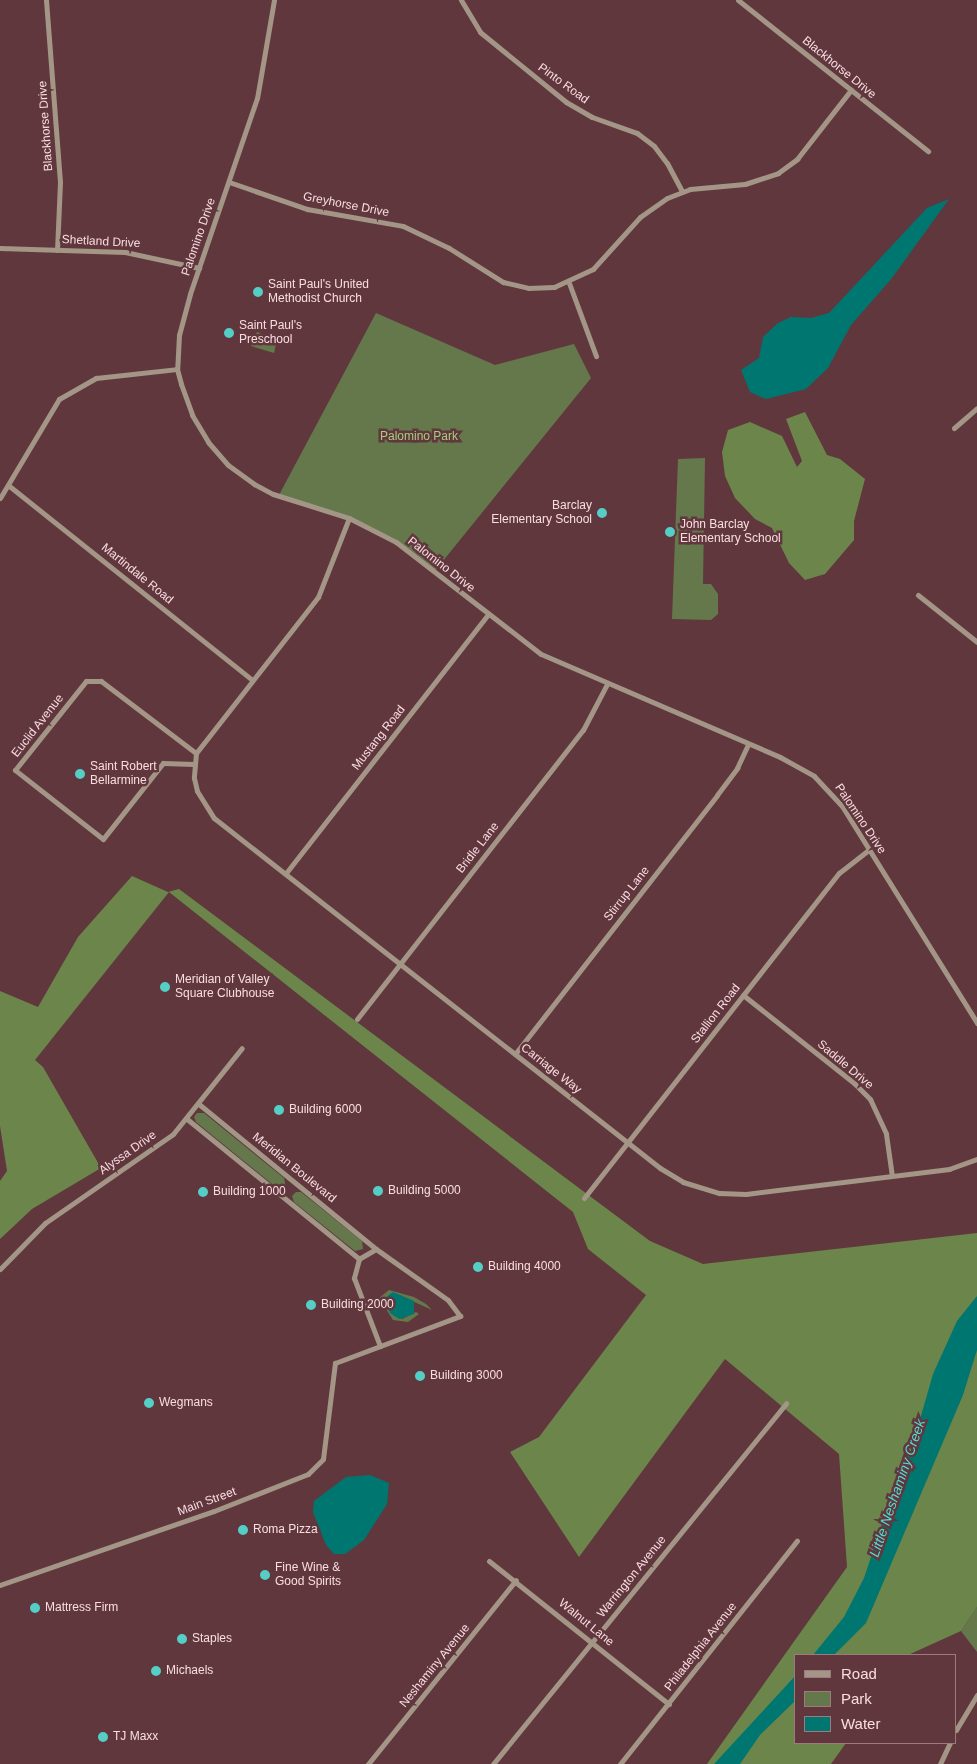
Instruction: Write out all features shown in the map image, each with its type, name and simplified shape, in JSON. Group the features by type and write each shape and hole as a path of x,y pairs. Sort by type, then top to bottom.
{"street":[{"name":"Blackhorse Drive","path":"46,0 60,182 58,250"},
{"name":"Palomino Drive","path":"274,0 257,98 182,321 178,368 192,415 208,442 228,465 273,494 350,518 396,542 541,654 803,768 821,781 842,806 870,849 977,1023"},
{"name":"Pinto Road","path":"461,0 480,32 566,102 592,117 637,133 654,146 668,162 682,191"},
{"name":"Blackhorse Drive","path":"738,0 928,151"},
{"name":"Greyhorse Drive","path":"229,182 307,209 403,226 449,248 490,277 515,286 541,289 569,283 603,260 646,212 682,191 706,185 751,183 778,173 797,158 851,90"},
{"name":"Shetland Drive","path":"0,248 142,254 199,268"},
{"path":"569,283 596,356"},
{"path":"0,498 51,408 75,388 114,375 178,368"},
{"path":"954,428 977,408"},
{"name":"Martindale Road","path":"8,485 252,680"},
{"path":"194,764 196,753 318,597 350,518"},
{"path":"918,595 977,642"},
{"name":"Mustang Road","path":"286,873 488,614"},
{"name":"Euclid Avenue","path":"194,764 163,763 103,839 15,770 86,681 101,682 196,753"},
{"name":"Bridle Lane","path":"357,1019 584,730 607,684"},
{"name":"Stirrup Lane","path":"515,1054 722,788 737,768 748,744"},
{"name":"Carriage Way","path":"194,764 197,791 207,811 515,1054 628,1142 683,1182 728,1194 949,1169 977,1159"},
{"name":"Stallion Road","path":"584,1198 839,873 870,849"},
{"name":"Saddle Drive","path":"743,996 854,1083 870,1099 886,1134 892,1176"},
{"name":"Alyssa Drive","path":"0,1269 8,1257 45,1222 173,1134 187,1119 242,1048"},
{"name":"Meridian Boulevard","path":"198,1104 376,1249 448,1300 460,1316 335,1363"},
{"path":"187,1119 359,1259"},
{"path":"376,1249 359,1259 354,1278 380,1346"},
{"name":"Alyssa Drive","path":"0,1261 8,1257"},
{"name":"Main Street","path":"0,1585 214,1511 308,1474 323,1459 335,1363"},
{"name":"Warrington Avenue","path":"493,1764 786,1403"},
{"name":"Philadelphia Avenue","path":"620,1764 797,1541"},
{"name":"Walnut Lane","path":"488,1561 516,1580 669,1704"},
{"name":"Neshaminy Avenue","path":"368,1764 516,1580"},
{"path":"957,1728 977,1695"},
{"path":"940,1764 950,1744"}],"green space":[{"name":"Palomino Park","path":"376,313 495,365 574,344 591,378 434,572 396,542 368,526 279,495"},
{"path":"257,332 277,340 274,353 251,346"},
{"path":"805,412 827,455 840,459 865,479 854,521 854,540 825,574 805,580 789,563 772,528 755,519 735,498 725,476 722,452 728,430 750,422 782,436 797,467 802,461 786,419"},
{"path":"705,458 703,584 711,584 718,594 718,614 711,620 672,619 678,459"},
{"path":"132,876 168,892 179,889 650,1241 703,1264 977,1233 977,1607 961,1631 910,1654 794,1654 794,1744 845,1744 831,1764 707,1764 847,1567 839,1454 725,1359 579,1557 510,1452 539,1437 646,1295 588,1249 573,1212 169,892 35,1060 43,1067 101,1168 32,1209 0,1239 0,1181 7,1171 0,1126 0,991 38,1007 78,937"},
{"path":"197,1113 204,1113 284,1178 286,1188 277,1188 196,1122 194,1117"},
{"path":"296,1192 301,1192 362,1241 363,1249 355,1251 294,1202 292,1196"},
{"path":"389,1290 414,1297 432,1310 399,1295 388,1303 389,1310 402,1319 416,1312 419,1314 408,1322 393,1320 379,1298"},
{"path":"977,1607 977,1652 961,1631"}],"water":[{"path":"949,199 892,278 851,325 828,368 806,389 766,399 750,392 741,370 759,358 763,337 778,323 791,317 811,318 829,313 927,208"},
{"path":"393,1292 414,1301 414,1314 399,1319 390,1313 385,1298"},
{"name":"Little Neshaminy Creek","path":"977,1296 977,1350 963,1395 866,1623 835,1654 814,1654 844,1617 864,1578 898,1476 910,1454 933,1374 957,1321"},
{"path":"370,1475 389,1483 387,1504 364,1540 345,1554 334,1554 326,1545 313,1512 314,1501 346,1477"},
{"path":"794,1677 794,1702 760,1735 740,1764 714,1764"}],"place":[{"name":"Saint Paul's United Methodist Church","path":"258,292"},
{"name":"Saint Paul's Preschool","path":"229,333"},
{"name":"Barclay Elementary School","path":"602,513"},
{"name":"John Barclay Elementary School","path":"670,532"},
{"name":"Saint Robert Bellarmine","path":"80,774"},
{"name":"Meridian of Valley Square Clubhouse","path":"165,987"},
{"name":"Building 6000","path":"279,1110"},
{"name":"Building 5000","path":"378,1191"},
{"name":"Building 1000","path":"203,1192"},
{"name":"Building 4000","path":"478,1267"},
{"name":"Building 2000","path":"311,1305"},
{"name":"Building 3000","path":"420,1376"},
{"name":"Wegmans","path":"149,1403"},
{"name":"Roma Pizza","path":"243,1530"},
{"name":"Fine Wine & Good Spirits","path":"265,1575"},
{"name":"Mattress Firm","path":"35,1608"},
{"name":"Staples","path":"182,1639"},
{"name":"Michaels","path":"156,1671"},
{"name":"TJ Maxx","path":"103,1737"}]}
